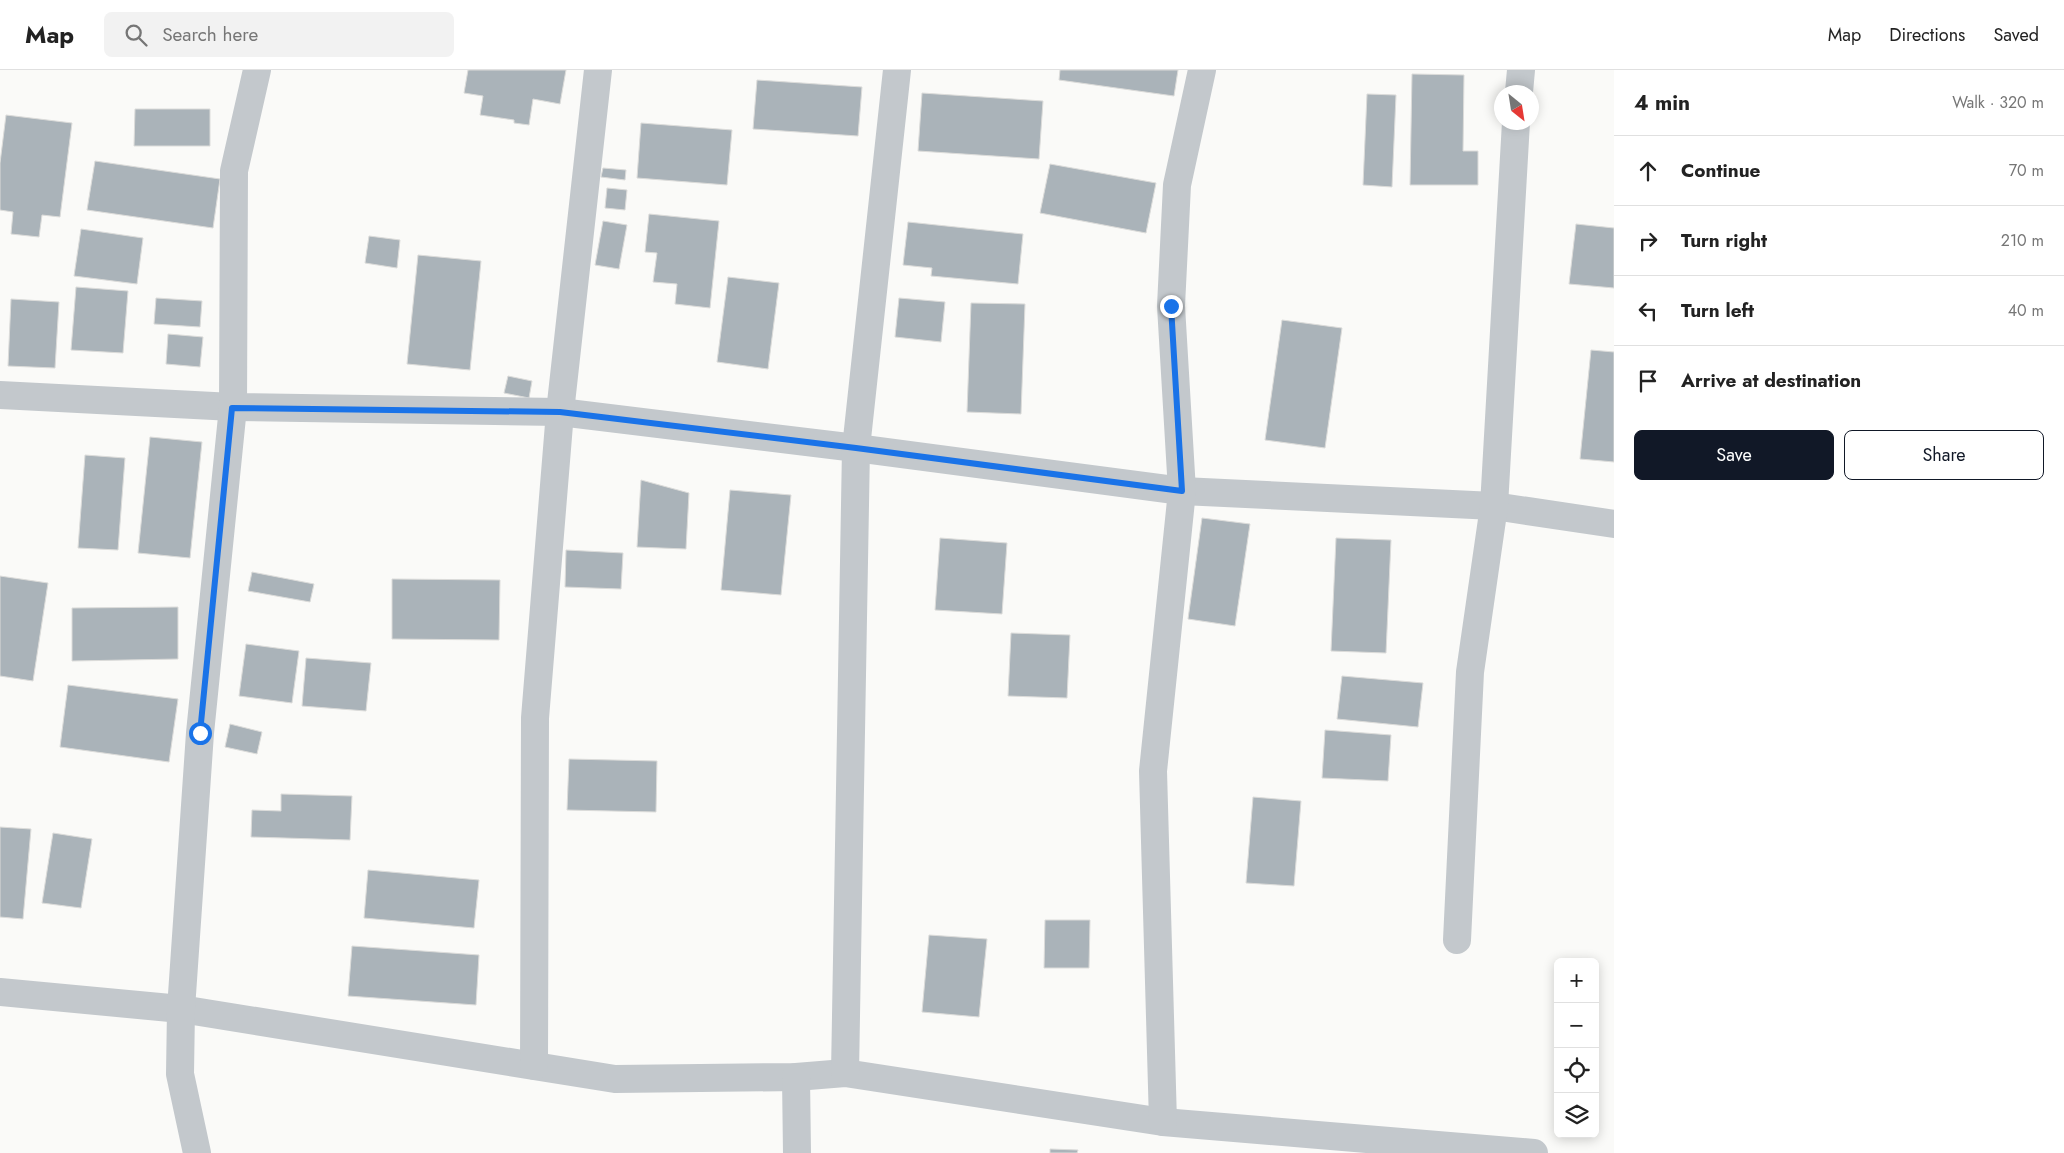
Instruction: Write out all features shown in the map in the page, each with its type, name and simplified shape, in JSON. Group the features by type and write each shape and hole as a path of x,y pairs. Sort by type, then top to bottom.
{"street":[{"path":"197,1153 180,1074 181,1009 200,733 232,408 234,170 257,70"},
{"path":"534,1066 535,718 560,412 598,70"},
{"path":"845,1073 856,448 897,70"},
{"path":"1163,1122 1153,771 1182,491 1172,297 1177,185 1202,70"},
{"path":"1520,85 1522,70"},
{"path":"1457,940 1470,672 1494,506 1516,130"},
{"path":"0,395 232,408 560,412 856,448 1182,491 1494,506 1614,524"},
{"path":"0,992 181,1009 615,1079 796,1077 845,1073 1163,1122 1534,1153"},
{"path":"796,1077 797,1153"}],"building":[{"path":"468,70 566,70 560,104 533,99 529,125 514,123 514,120 480,115 483,96 464,93"},
{"path":"1060,70 1178,70 1174,96 1059,80"},
{"path":"1412,74 1464,75 1463,151 1478,151 1478,185 1410,185"},
{"path":"757,80 862,87 858,136 753,129"},
{"path":"922,93 1043,101 1039,159 918,151"},
{"path":"1367,94 1396,95 1392,187 1363,185"},
{"path":"135,109 210,109 210,146 134,146"},
{"path":"6,115 72,123 60,217 42,215 39,237 11,234 13,212 0,210 0,163"},
{"path":"641,123 732,130 727,185 637,178"},
{"path":"95,161 220,179 213,228 87,210"},
{"path":"1050,164 1156,183 1146,233 1040,213"},
{"path":"603,168 626,170 625,180 601,177"},
{"path":"607,188 627,190 625,210 605,208"},
{"path":"649,214 719,221 710,308 675,304 677,284 653,282 657,253 645,252"},
{"path":"603,221 627,225 619,269 595,265"},
{"path":"908,222 1023,234 1018,284 931,276 932,268 903,265"},
{"path":"1576,224 1614,228 1614,288 1569,284"},
{"path":"81,229 143,238 137,284 74,276"},
{"path":"369,236 400,240 397,268 365,263"},
{"path":"418,255 481,261 470,370 407,364"},
{"path":"728,277 779,283 768,369 717,362"},
{"path":"76,287 128,291 123,353 71,350"},
{"path":"156,298 202,301 200,327 154,324"},
{"path":"899,298 945,302 941,342 895,337"},
{"path":"11,299 59,302 55,368 8,366"},
{"path":"971,303 1025,304 1021,414 967,412"},
{"path":"1282,320 1342,328 1325,448 1265,440"},
{"path":"168,334 203,337 200,367 166,364"},
{"path":"1591,350 1614,352 1614,462 1580,459"},
{"path":"508,376 532,381 529,398 504,393"},
{"path":"150,437 202,442 190,558 138,553"},
{"path":"85,455 125,458 118,550 78,548"},
{"path":"641,480 689,493 686,549 637,547"},
{"path":"730,490 791,495 781,595 721,590"},
{"path":"1202,518 1250,524 1235,626 1188,619"},
{"path":"940,538 1007,543 1002,614 935,610"},
{"path":"1336,538 1391,540 1386,653 1331,651"},
{"path":"566,550 623,553 621,589 565,587"},
{"path":"252,572 314,584 310,602 248,591"},
{"path":"0,576 48,583 33,681 0,676"},
{"path":"392,579 500,580 499,640 392,639"},
{"path":"178,607 178,659 72,661 72,608"},
{"path":"1011,633 1070,635 1067,698 1008,696"},
{"path":"246,644 299,651 292,703 239,696"},
{"path":"306,658 371,663 366,711 302,706"},
{"path":"1342,676 1423,683 1418,727 1337,719"},
{"path":"68,685 178,699 169,762 60,747"},
{"path":"230,724 262,732 257,754 225,747"},
{"path":"1325,730 1391,735 1388,781 1322,778"},
{"path":"569,759 657,761 656,812 567,810"},
{"path":"281,794 352,796 350,840 251,837 252,810 281,811"},
{"path":"1253,797 1301,801 1294,886 1246,883"},
{"path":"0,827 31,829 23,919 0,917"},
{"path":"53,833 92,839 81,908 42,903"},
{"path":"368,870 479,880 474,928 364,918"},
{"path":"1045,920 1090,920 1089,968 1044,968"},
{"path":"929,935 987,939 979,1017 922,1012"},
{"path":"352,946 479,955 476,1005 348,996"},
{"path":"1050,1149 1078,1150 1077,1153 1050,1153"}],"route":[{"path":"200,733 232,408 560,412 856,448 1182,491 1171,306"}]}
